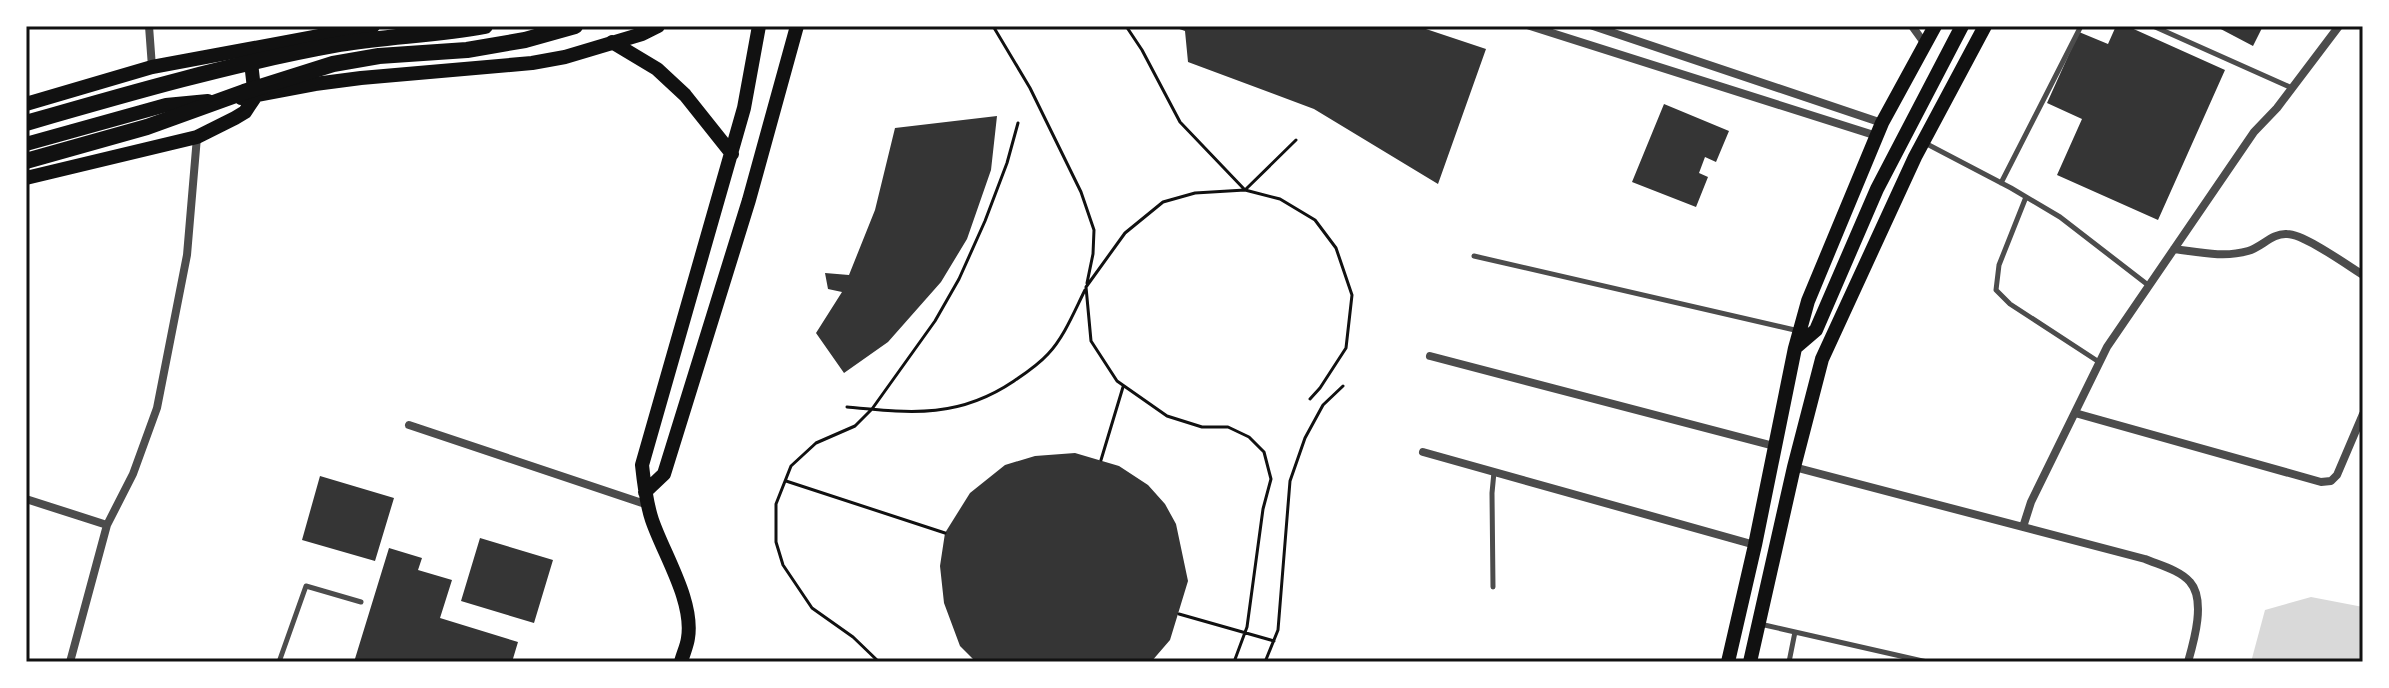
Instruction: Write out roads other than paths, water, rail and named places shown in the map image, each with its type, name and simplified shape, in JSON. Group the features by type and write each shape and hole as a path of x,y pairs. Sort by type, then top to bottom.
{"main road":[{"path":"26,104 152,67 373,26"},
{"path":"26,123 147,88 341,44 485,26"},
{"path":"26,161 147,127 333,64 379,56 467,50 525,40 575,26"},
{"path":"26,144 166,105 255,97 361,78 532,63 565,57 642,34 658,26"},
{"path":"681,662 688,637 688,615 652,520 642,465 732,154 759,26"},
{"path":"647,498 664,474 749,200 797,26"},
{"path":"1822,359 1808,330 1808,301 1879,130 1935,26"},
{"path":"1728,662 1795,348 1823,312 1877,189 1962,26"},
{"path":"1750,662 1822,359 1880,228 1985,26"},
{"path":"612,42 667,77 732,154"},
{"path":"26,178 197,137 245,112 255,97 249,48"}],"street":[{"path":"149,26 152,67"},
{"path":"1530,26 1879,130"},
{"path":"1593,26 1608,28 1879,130"},
{"path":"1912,26 1925,44"},
{"path":"2023,527 2031,502 2107,347 2254,132 2339,26"},
{"path":"1608,28 1611,52"},
{"path":"70,662 107,525 133,474 157,408 187,255 197,137"},
{"path":"2174,249 2231,254 2247,251 2273,237 2291,234 2363,275"},
{"path":"1430,356 1774,446"},
{"path":"2075,413 2321,482 2331,481 2337,475 2363,414"},
{"path":"409,425 647,498"},
{"path":"1423,452 1755,545"},
{"path":"1794,467 2145,559 2179,573 2192,583 2197,605 2198,627 2188,662"},
{"path":"26,499 107,525"}],"lane":[{"path":"2001,183 2081,26"},
{"path":"2153,26 2292,88"},
{"path":"1923,142 2060,217 2149,286"},
{"path":"2026,197 1999,265 1996,290 2010,304 2099,362"},
{"path":"1474,256 1808,330"},
{"path":"1493,587 1494,471"},
{"path":"279,662 306,586 361,602"},
{"path":"1759,623 1927,662"},
{"path":"1789,662 1795,632"}]}
